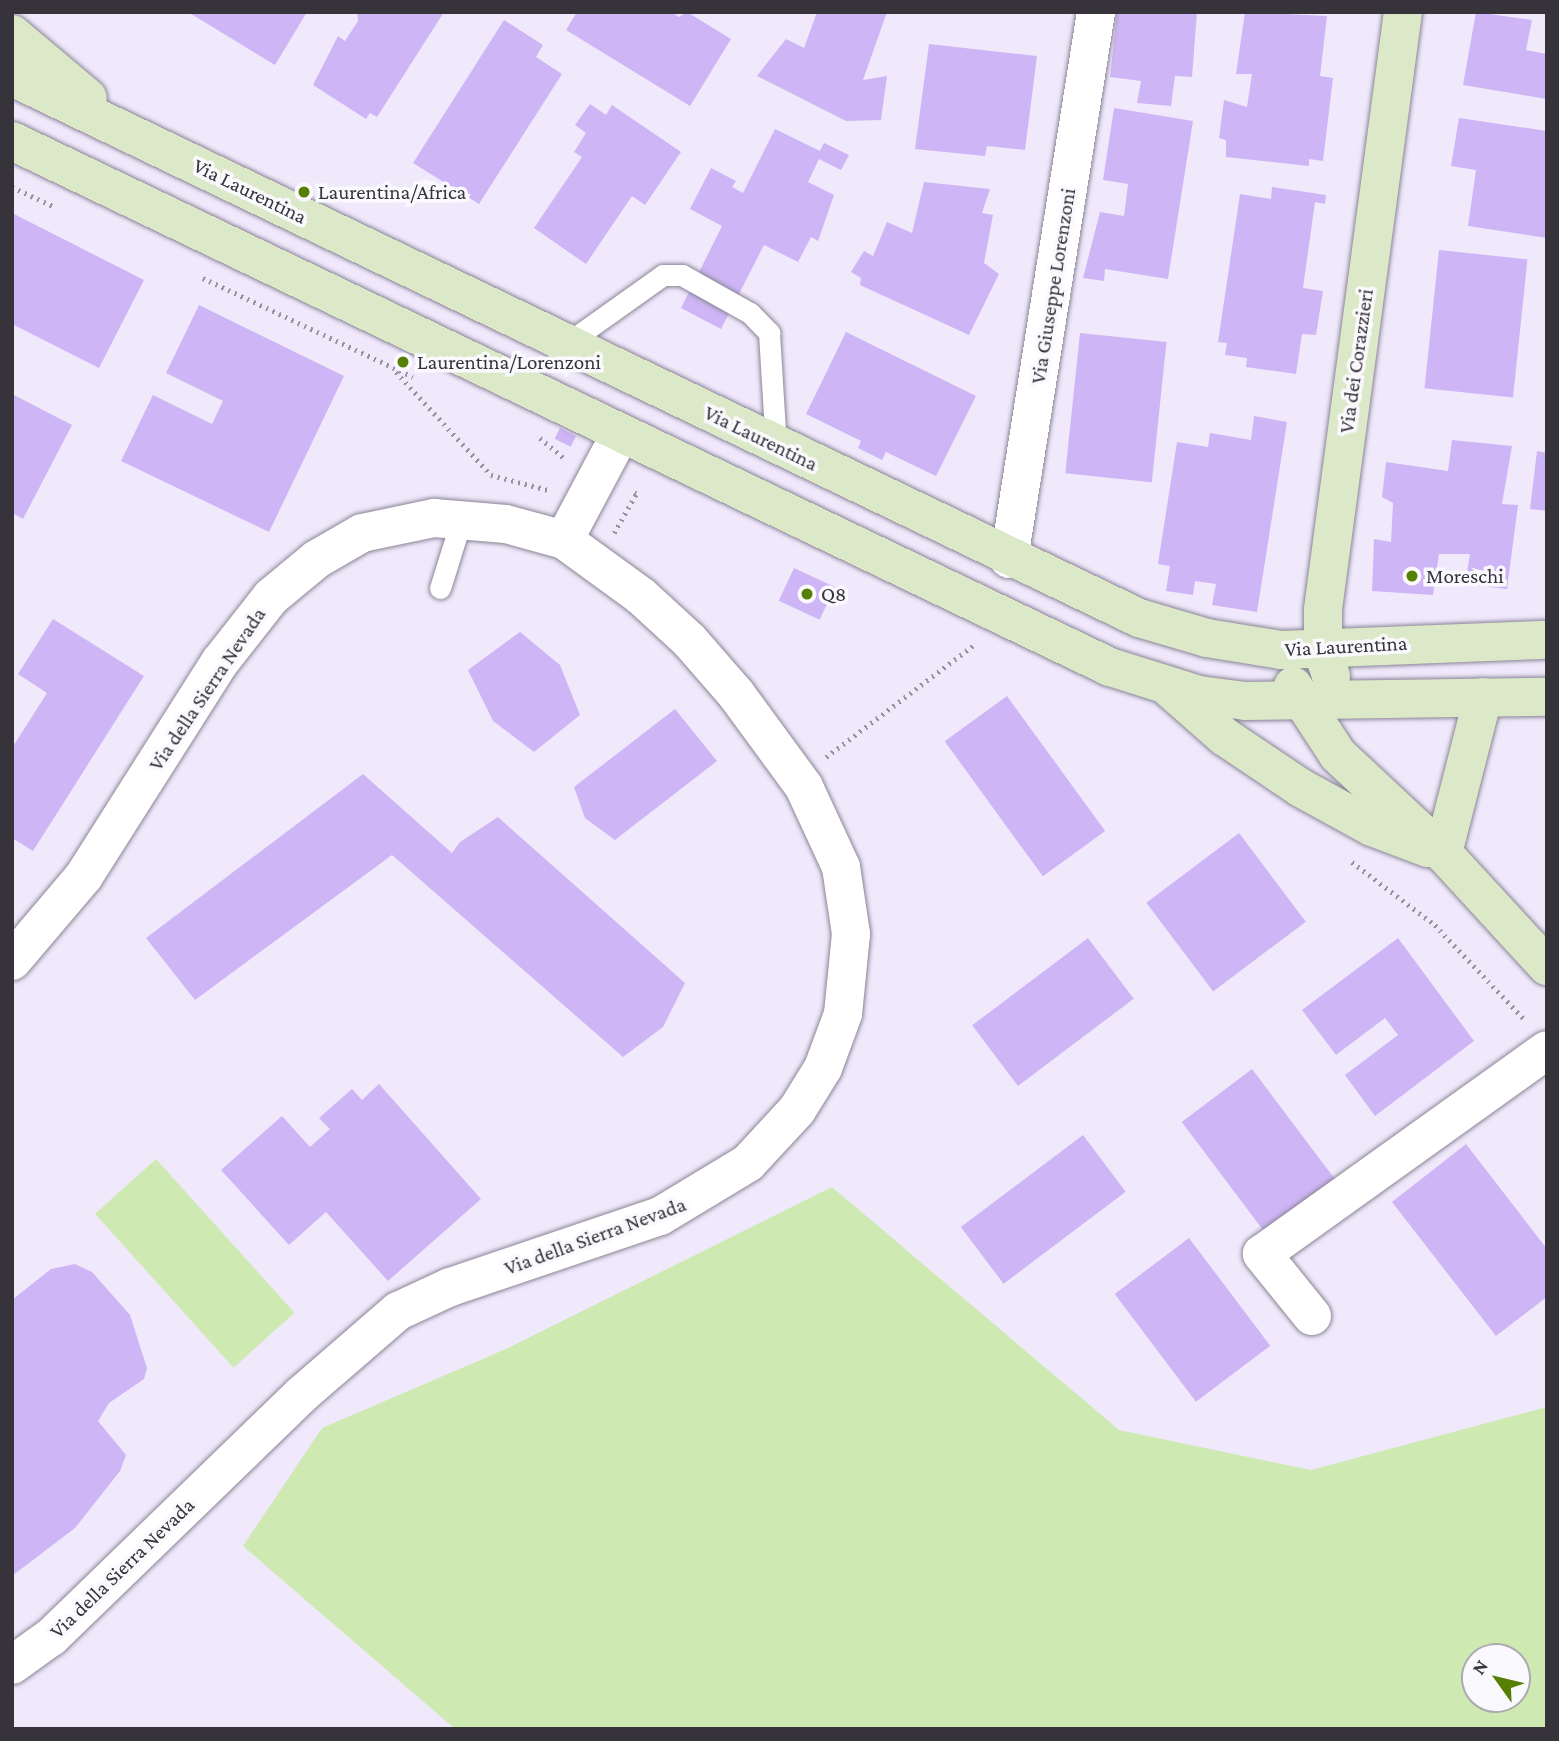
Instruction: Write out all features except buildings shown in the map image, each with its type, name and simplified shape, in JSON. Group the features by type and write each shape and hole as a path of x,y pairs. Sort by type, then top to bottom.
{"main road":[{"name":"Via dei Corazzieri","path":"1350,704 1334,683 1323,651 1323,609 1404,12"},
{"path":"12,34 133,135"},
{"name":"Via Laurentina","path":"12,77 1009,559 1139,618 1269,649 1323,651 1371,644 1547,640"},
{"path":"12,141 1009,622 1167,686 1218,698 1304,704 1547,697"},
{"path":"1269,649 1338,755 1443,853 1547,966"},
{"path":"1167,686 1225,737 1301,788 1372,827 1443,853"},
{"path":"1443,853 1483,697"}],"street":[{"name":"Via Giuseppe Lorenzoni","path":"1009,559 1096,12"},
{"path":"564,540 621,433"},
{"name":"Via della Sierra Nevada","path":"12,961 84,876 220,662 271,597 317,559 362,533 398,522 462,518 564,540 641,596 709,661 792,770 829,836 845,882 851,934 845,1004 823,1068 770,1142 701,1195 643,1222 435,1292 385,1320 51,1637 12,1664"},
{"path":"1312,1316 1262,1255 1547,1050"}],"lane":[{"path":"566,344 663,275 682,275 751,313 769,333 776,446"},
{"path":"440,588 462,518"}],"path":[{"path":"12,187 59,209"},
{"path":"190,272 395,372 491,475 546,492 553,482"},
{"path":"560,471 566,460"},
{"path":"624,488 636,494 614,534 624,543"},
{"path":"818,747 826,757 976,643"}],"green space":[{"path":"156,1159 295,1313 234,1368 95,1214"},
{"path":"832,1187 1119,1430 1311,1470 1547,1407 1547,1729 455,1729 243,1546 322,1428 506,1349"}],"place":[{"name":"Laurentina/Africa","path":"304,192"},
{"name":"Laurentina/Lorenzoni","path":"403,362"},
{"name":"Moreschi","path":"1412,576"},
{"name":"Q8","path":"807,594"}]}
